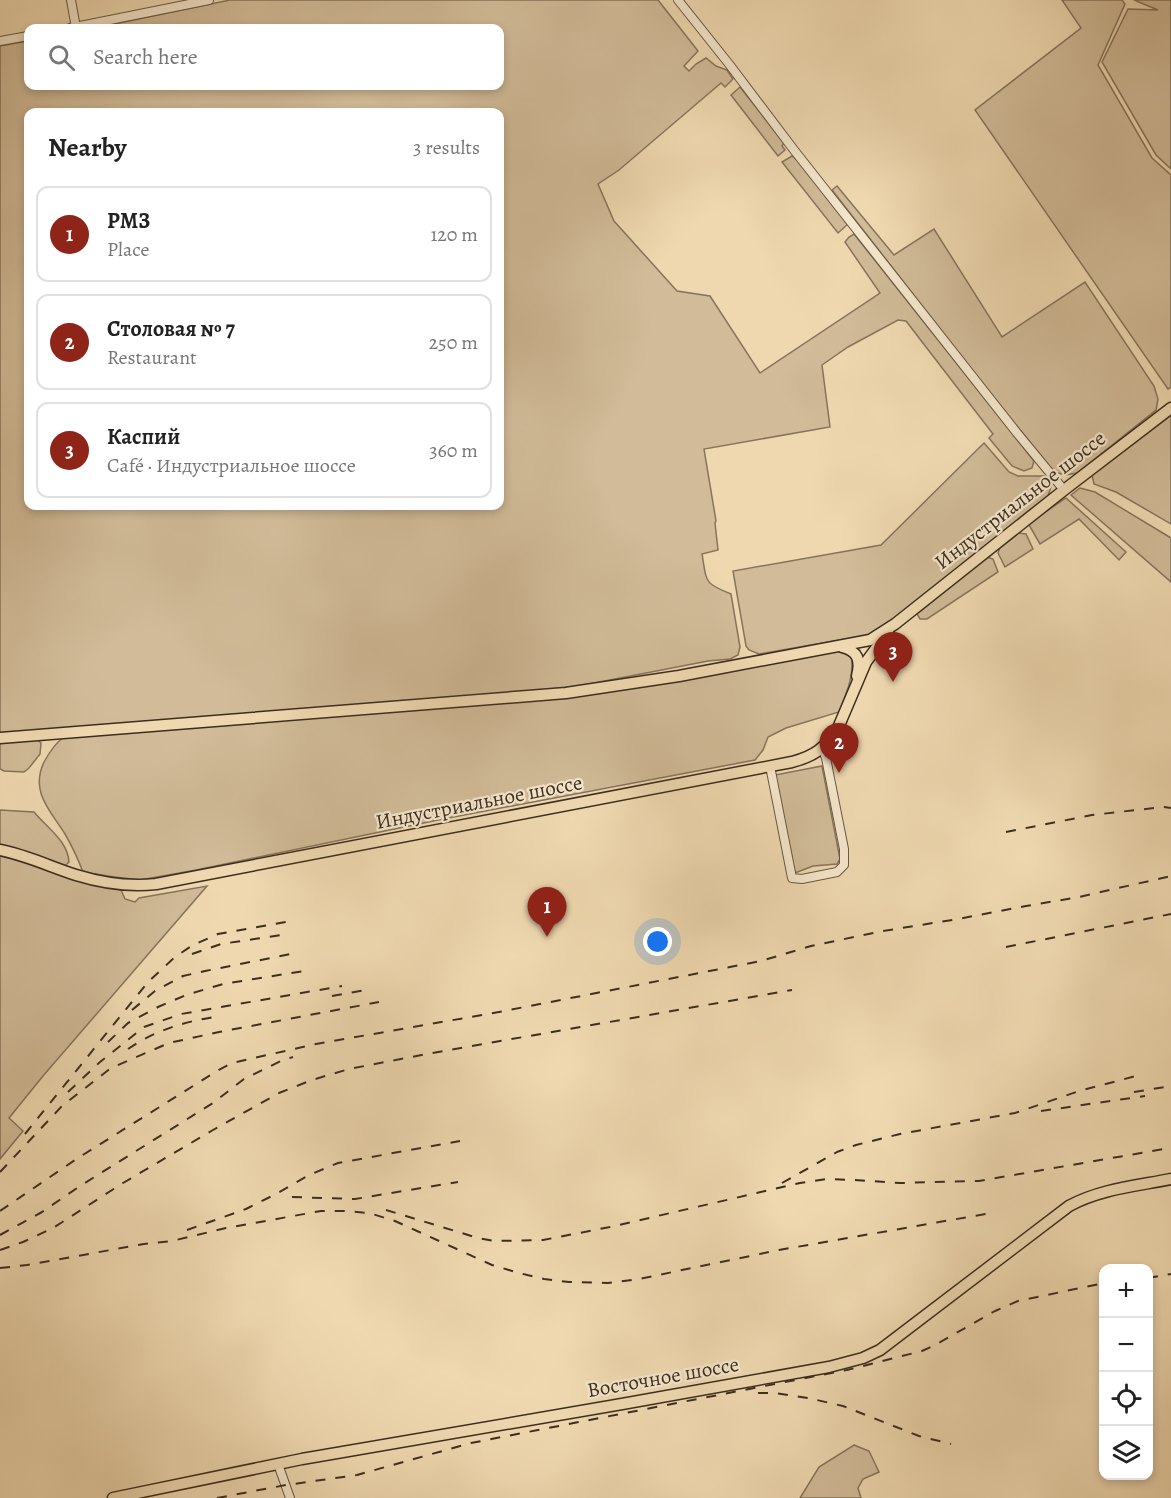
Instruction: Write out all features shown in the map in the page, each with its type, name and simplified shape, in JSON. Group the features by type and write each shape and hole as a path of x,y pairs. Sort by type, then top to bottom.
{"main road":[{"name":"Индустриальное шоссе","path":"0,738 566,693 679,676 834,646 856,644 870,640 894,624 1171,408"},
{"name":"Индустриальное шоссе","path":"0,850 17,853 77,875 110,883 140,886 806,759 822,748 838,728 866,662 894,624"},
{"path":"834,646 851,650 856,654 858,670 853,691"},
{"name":"Восточное шоссе","path":"113,1498 278,1464 699,1391 829,1367 863,1358 880,1350 1069,1206 1108,1191 1171,1179"}],"street":[{"path":"70,0 73,24"},
{"path":"91,24 187,2 209,0"},
{"path":"678,0 1064,490"},
{"path":"0,41 24,37"},
{"path":"770,766 792,878 802,879 837,873 844,865 844,849 827,762 822,748"},
{"path":"278,1464 290,1498"}],"shaded area":[{"path":"230,0 658,0 698,51 684,66 689,71 706,58 716,66 727,70 733,79 725,87 721,83 619,170 598,184 614,221 677,291 710,296 760,373 880,293 845,242 854,234 1034,461 1032,468 1024,471 1012,466 989,438 993,434 906,321 898,320 848,347 822,365 830,427 704,449 716,521 718,550 702,554 708,580 715,587 731,594 740,647 738,655 730,659 553,689 0,733 0,46 24,42 24,90 504,90 504,24 114,24"},
{"path":"1062,0 1122,0 1125,4 1098,65 1152,158 1171,175 1171,387 1168,389 975,110 1081,28"},
{"path":"1134,0 1171,0 1171,169 1156,155 1102,62 1128,9 1158,10"},
{"path":"740,87 784,143 782,146 785,150 778,156 731,95"},
{"path":"792,156 848,224 838,233 782,162"},
{"path":"837,186 894,255 934,229 1002,337 1085,282 1154,386 1158,399 1156,410 1077,473 1066,475 1054,472 832,190"},
{"path":"1171,414 1171,524 1116,492 1094,484 1092,475"},
{"path":"984,443 1009,472 1018,476 1046,476 1050,480 1051,487 1048,496 882,629 869,635 759,654 749,650 746,646 733,571 881,545"},
{"path":"1080,488 1095,492 1171,538 1171,582 1071,495"},
{"path":"1066,498 1126,552 1119,560 1079,519 1040,544 1029,525"},
{"path":"1018,533 1026,534 1033,549 1005,567 998,553 1000,547"},
{"path":"987,557 993,559 998,572 927,619 920,619 917,614"},
{"path":"835,649 851,655 852,662 849,684 839,712 786,728 768,737 763,750 755,760 443,819 140,880 83,872 65,834 48,809 39,783 44,762 55,745 64,737 562,697"},
{"path":"36,738 41,743 40,754 29,768 24,772 0,769 0,741"},
{"path":"822,766 840,859 837,864 813,866 795,873 775,775"},
{"path":"0,810 34,812 61,841 68,854 69,862 65,866 0,847"},
{"path":"0,855 121,890 125,899 135,902 139,898 207,886 9,1118 23,1131 0,1159"},
{"path":"854,1445 869,1451 879,1472 863,1479 858,1488 861,1498 800,1498 819,1467"}],"railway":[{"path":"1006,832 1092,815 1171,808"},
{"path":"0,1211 78,1158 232,1063 316,1044 499,1012 761,961 811,946 883,931 1079,897 1171,876"},
{"path":"1006,947 1171,914"},
{"path":"25,1134 148,982 175,957 193,945 218,934 292,921"},
{"path":"192,954 221,944 288,934"},
{"path":"132,1010 155,991 183,976 296,953"},
{"path":"108,1042 128,1023 186,995 223,984 304,971"},
{"path":"68,1092 100,1062 144,1027 181,1014 342,986"},
{"path":"332,996 371,989"},
{"path":"0,1250 53,1228 123,1183 213,1130 279,1093 312,1080 349,1069 432,1053 792,990"},
{"path":"0,1172 62,1106 111,1068 169,1043 379,1002"},
{"path":"128,1049 169,1028 214,1017"},
{"path":"0,1235 42,1212 213,1103 244,1079 293,1057"},
{"path":"782,1183 837,1152 856,1145 900,1134 1015,1113 1079,1091 1136,1076"},
{"path":"1134,1092 1171,1086"},
{"path":"1041,1111 1145,1096"},
{"path":"187,1230 246,1209 309,1175 338,1163 460,1141"},
{"path":"386,1210 478,1238 495,1241 543,1240 827,1179 900,1183 979,1181 1164,1149"},
{"path":"292,1197 355,1199 458,1182"},
{"path":"0,1268 172,1241 226,1228 321,1211 344,1211 369,1213 395,1221 492,1265 519,1273 569,1282 608,1283 991,1213"},
{"path":"1153,1277 1171,1274"},
{"path":"217,1498 357,1475 471,1443 847,1370 922,1351 1018,1301 1099,1284"},
{"path":"758,1393 808,1398 843,1406 919,1436 951,1444"}],"place":[{"name":"Каспий","path":"893,682"},
{"name":"Столовая № 7","path":"839,773"},
{"name":"РМЗ","path":"547,937"}]}
